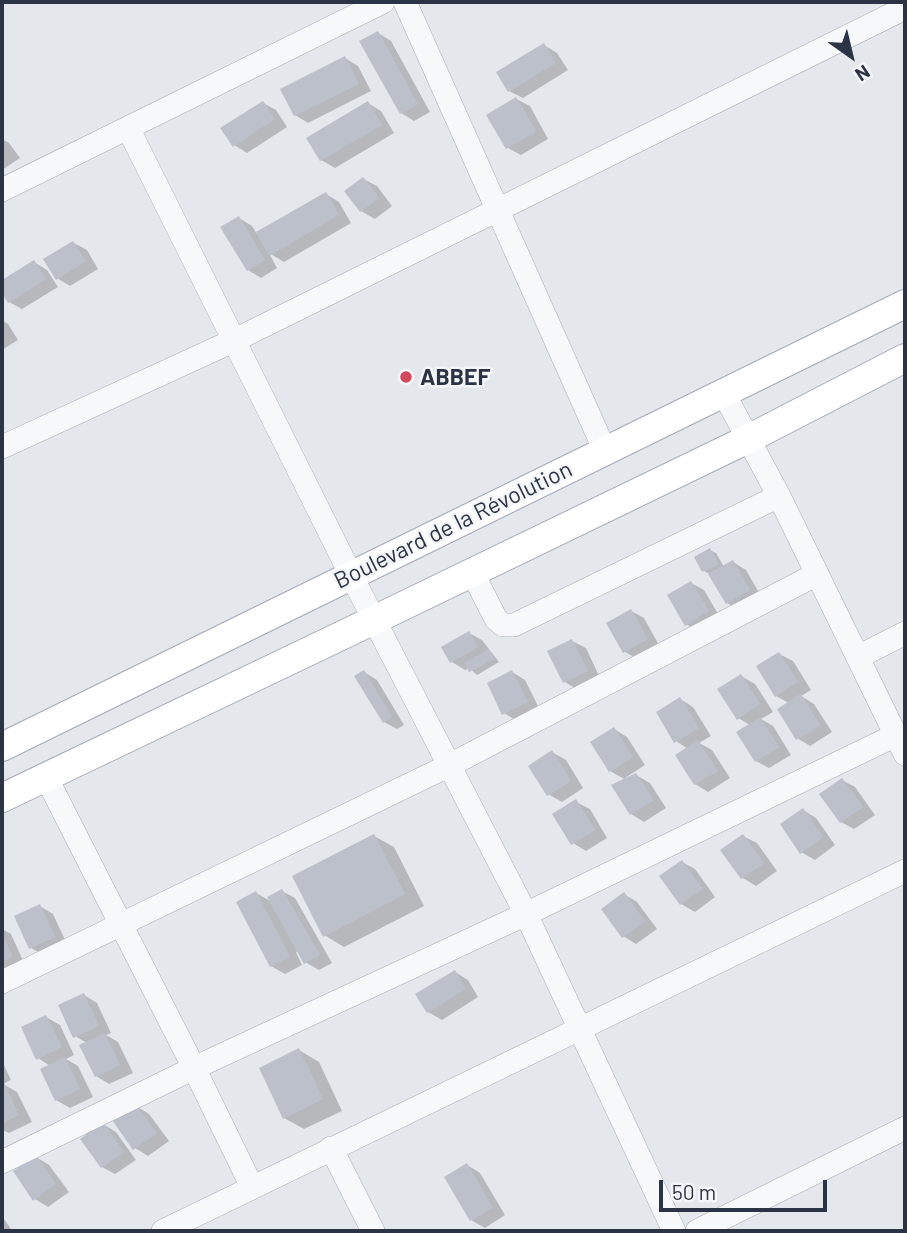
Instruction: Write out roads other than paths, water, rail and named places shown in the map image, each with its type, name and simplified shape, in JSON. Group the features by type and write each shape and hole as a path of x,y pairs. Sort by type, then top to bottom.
{"main road":[{"name":"Boulevard de la Révolution","path":"2,747 905,304"},
{"path":"2,798 748,439 905,358"}],"street":[{"path":"2,190 383,2"},
{"path":"405,2 605,451"},
{"path":"2,447 235,340 905,8"},
{"path":"128,128 351,575 526,914 674,1231"},
{"path":"2,1162 194,1068 526,914 901,745 779,496 723,392"},
{"path":"472,572 496,619 503,625 513,625 779,496"},
{"path":"2,982 450,765 817,574"},
{"path":"858,657 905,634"},
{"path":"46,777 252,1187"},
{"path":"163,1231 905,871"},
{"path":"697,1231 905,1128"},
{"path":"331,1148 373,1231"}],"place":[{"name":"ABBEF","path":"406,377"}]}
